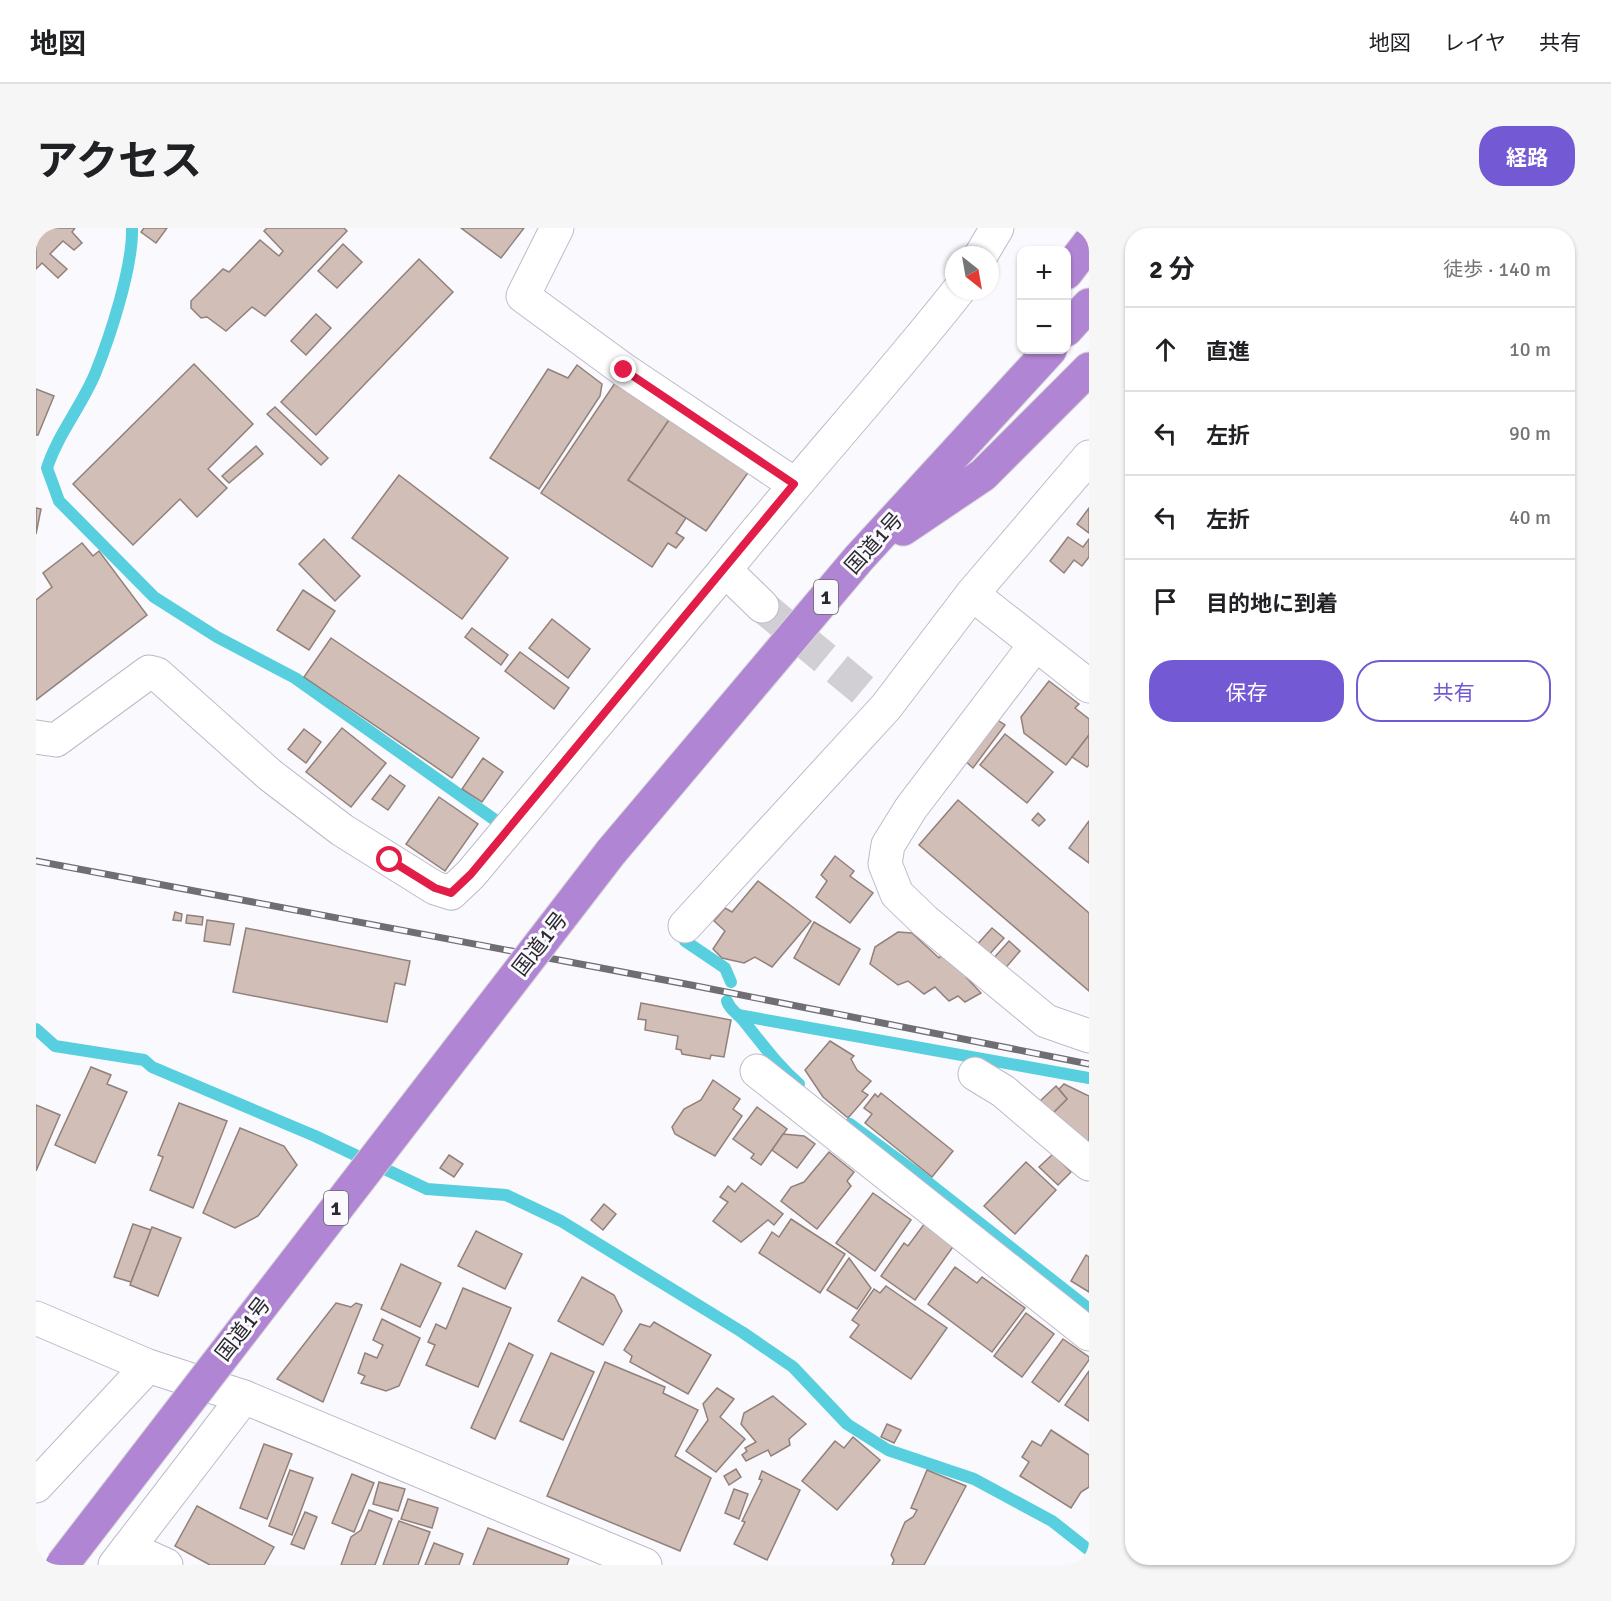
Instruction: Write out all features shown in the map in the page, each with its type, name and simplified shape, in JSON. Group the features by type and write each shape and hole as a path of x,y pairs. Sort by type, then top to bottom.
{"highway":[{"path":"1071,266 1089,243"},
{"path":"1071,324 1089,304"},
{"path":"1018,386 1025,354"},
{"name":"国道1号","path":"62,1565 611,852 859,558 1046,354"},
{"name":"1","path":"859,558 983,476 1089,369"}],"street":[{"path":"557,228 523,297 624,370 794,484"},
{"path":"986,246 997,228"},
{"path":"36,737 56,740 149,672 157,674 262,768 342,830 435,888 451,893 471,874 794,484 908,354 951,300"},
{"path":"685,926 1089,457"},
{"path":"725,570 762,606"},
{"path":"972,594 1089,686"},
{"path":"1035,645 911,808 888,845 885,864 897,894 925,921 1046,1021 1089,1036"},
{"path":"757,1071 1089,1334"},
{"path":"975,1074 1003,1090 1089,1164"},
{"path":"36,1318 148,1366 244,1397 645,1565"},
{"path":"36,1485 148,1366"},
{"path":"166,1565 122,1556 244,1397"}],"building":[{"path":"36,228 75,228 72,232 82,243 74,250 63,241 50,254 67,269 58,278 42,263 36,269"},
{"path":"144,228 167,228 156,243 141,232"},
{"path":"267,228 344,228 347,231 265,316 252,307 226,331 207,317 201,318 191,308 191,301 223,269 229,272 260,240 279,256 283,251 264,231"},
{"path":"461,228 524,228 501,258"},
{"path":"343,244 362,262 337,288 318,271"},
{"path":"419,259 453,292 316,435 281,402"},
{"path":"316,314 331,328 306,355 291,341"},
{"path":"194,364 253,424 208,469 227,488 197,517 180,499 133,545 73,484"},
{"path":"577,365 602,384 600,396 539,489 490,458 548,369 568,378"},
{"path":"617,380 671,417 628,480 686,518 676,533 684,538 676,548 668,543 652,567 541,493"},
{"path":"36,389 54,396 38,435 36,435"},
{"path":"275,407 328,458 321,465 267,414"},
{"path":"671,417 750,470 706,531 628,480"},
{"path":"256,446 263,454 229,483 222,476"},
{"path":"399,475 508,558 462,619 352,538"},
{"path":"36,508 41,509 36,534"},
{"path":"1089,508 1089,533 1077,524"},
{"path":"1068,537 1083,547 1089,539 1089,557 1082,566 1074,560 1064,573 1050,561"},
{"path":"324,539 360,576 335,601 299,564"},
{"path":"82,543 93,556 99,551 147,615 36,700 36,600 52,587 43,573"},
{"path":"303,590 335,611 309,650 277,630"},
{"path":"552,619 590,649 568,678 529,648"},
{"path":"472,628 508,655 501,665 465,637"},
{"path":"331,638 479,738 452,778 304,677"},
{"path":"520,652 569,688 554,709 505,671"},
{"path":"1049,681 1079,704 1075,708 1089,719 1089,735 1066,765 1024,733 1021,717"},
{"path":"996,719 1005,725 973,768 964,760"},
{"path":"342,728 386,763 351,807 306,772"},
{"path":"304,729 321,742 306,763 288,749"},
{"path":"1005,734 1053,772 1027,803 980,765"},
{"path":"1089,735 1089,765 1087,767 1072,757"},
{"path":"483,758 503,772 482,802 462,789"},
{"path":"390,775 405,786 388,810 372,799"},
{"path":"439,797 478,824 445,871 406,844"},
{"path":"958,800 1089,913 1089,991 919,845"},
{"path":"1038,813 1045,820 1039,826 1032,820"},
{"path":"1089,821 1089,863 1069,848"},
{"path":"835,856 854,871 850,876 873,893 850,923 816,897 827,881 821,875"},
{"path":"758,881 811,921 772,967 755,957 744,963 722,958 713,949 725,931 714,921 725,908 732,912"},
{"path":"175,912 182,914 181,921 173,920"},
{"path":"187,915 203,917 202,925 186,923"},
{"path":"207,920 234,924 230,945 204,941"},
{"path":"814,922 860,949 839,985 794,958"},
{"path":"246,928 410,961 405,985 395,983 387,1022 233,992"},
{"path":"992,928 1004,938 987,957 975,947"},
{"path":"898,932 912,933 939,958 942,954 967,974 966,977 981,993 965,1002 958,996 949,1001 935,987 924,994 908,981 898,985 870,964 875,947"},
{"path":"1009,941 1020,951 1003,971 992,960"},
{"path":"641,1003 731,1020 724,1057 711,1055 710,1059 682,1054 681,1050 676,1049 678,1036 645,1030 646,1020 638,1019"},
{"path":"830,1041 854,1056 851,1059 857,1070 871,1081 862,1091 868,1095 848,1118 823,1097 805,1070"},
{"path":"91,1067 111,1075 107,1084 127,1092 95,1163 55,1145"},
{"path":"713,1080 740,1099 733,1109 742,1116 715,1156 675,1134 672,1127 684,1109 701,1100"},
{"path":"1064,1084 1089,1096 1089,1145 1051,1115 1067,1099 1059,1089"},
{"path":"1056,1086 1067,1099 1051,1115 1039,1102"},
{"path":"881,1093 953,1151 932,1177 865,1123 872,1114 864,1108 875,1094 878,1097"},
{"path":"179,1103 227,1121 193,1208 150,1190 163,1157 158,1155"},
{"path":"36,1105 60,1115 36,1171"},
{"path":"757,1107 787,1129 761,1165 751,1158 754,1154 733,1139"},
{"path":"240,1128 284,1146 297,1165 258,1216 235,1228 203,1213"},
{"path":"783,1134 804,1136 815,1144 797,1168 772,1150"},
{"path":"829,1152 854,1172 847,1181 851,1186 817,1229 781,1201 791,1187 804,1182"},
{"path":"1053,1154 1071,1172 1058,1185 1039,1167"},
{"path":"449,1155 463,1164 454,1177 440,1168"},
{"path":"1026,1162 1056,1190 1015,1234 984,1206"},
{"path":"742,1183 783,1214 774,1225 768,1220 741,1242 713,1221 728,1202 720,1197 728,1186 735,1192"},
{"path":"873,1193 911,1220 875,1271 836,1243"},
{"path":"604,1204 616,1214 603,1230 591,1220"},
{"path":"791,1219 845,1254 820,1293 759,1253 772,1232 779,1237"},
{"path":"925,1223 955,1244 915,1300 881,1276 904,1243 908,1246"},
{"path":"133,1224 151,1230 131,1282 114,1277"},
{"path":"152,1227 181,1238 158,1296 130,1285"},
{"path":"476,1231 522,1254 505,1289 458,1266"},
{"path":"1086,1255 1089,1257 1089,1292 1071,1281"},
{"path":"849,1258 871,1288 857,1309 827,1290"},
{"path":"401,1264 441,1283 420,1327 381,1309"},
{"path":"955,1267 977,1283 982,1277 1025,1308 992,1352 928,1304"},
{"path":"582,1277 614,1295 622,1311 603,1345 558,1321"},
{"path":"886,1286 947,1328 911,1379 850,1337 859,1325 852,1320 874,1289 880,1293"},
{"path":"463,1288 511,1308 478,1387 426,1365 435,1345 428,1342 436,1324 446,1329"},
{"path":"336,1303 351,1307 356,1303 362,1305 323,1402 277,1379"},
{"path":"1026,1313 1054,1334 1022,1377 994,1356"},
{"path":"382,1319 420,1338 399,1386 386,1391 361,1383 365,1376 358,1373 365,1353 377,1358 383,1345 373,1340"},
{"path":"654,1322 711,1355 688,1394 630,1362 632,1356 624,1350 640,1324 650,1327"},
{"path":"1063,1339 1089,1357 1089,1360 1059,1402 1032,1382"},
{"path":"509,1343 533,1355 495,1439 471,1428"},
{"path":"551,1353 594,1372 563,1440 520,1421"},
{"path":"605,1362 665,1387 663,1393 698,1410 675,1456 711,1478 680,1551 547,1496"},
{"path":"1089,1371 1089,1421 1065,1405"},
{"path":"717,1388 734,1399 720,1417 745,1439 716,1472 686,1451 708,1420 703,1404"},
{"path":"773,1396 806,1424 789,1439 790,1445 771,1456 768,1450 746,1461 742,1455 747,1451 745,1448 756,1442 741,1424 744,1413"},
{"path":"887,1424 901,1430 894,1443 881,1437"},
{"path":"1051,1430 1089,1455 1089,1487 1081,1492 1071,1508 1020,1476 1029,1462 1022,1457 1032,1441 1041,1446"},
{"path":"853,1437 880,1460 837,1510 802,1481 835,1441 844,1448"},
{"path":"264,1444 292,1454 267,1519 240,1508"},
{"path":"736,1469 741,1477 729,1485 724,1476"},
{"path":"290,1470 313,1478 292,1535 269,1526"},
{"path":"927,1470 966,1486 924,1565 892,1565 894,1560 891,1555 905,1522 913,1517 917,1510 911,1508"},
{"path":"762,1471 800,1490 767,1560 734,1544 745,1522 742,1521 762,1480 759,1479"},
{"path":"352,1474 374,1483 354,1532 332,1523"},
{"path":"379,1482 405,1489 398,1511 373,1504"},
{"path":"734,1489 748,1494 739,1519 725,1513"},
{"path":"408,1499 438,1508 432,1528 401,1519"},
{"path":"197,1506 274,1547 264,1565 210,1565 175,1546"},
{"path":"369,1510 392,1519 375,1565 341,1565 351,1537 361,1530"},
{"path":"305,1512 317,1517 304,1549 291,1544"},
{"path":"399,1521 430,1532 418,1565 383,1565"},
{"path":"488,1528 569,1559 567,1565 473,1565"},
{"path":"434,1543 463,1554 459,1565 425,1565"}],"waterway":[{"path":"132,228 125,282 107,341 95,374 57,444 47,468 59,501 154,597 217,637 295,678 495,820"},
{"path":"685,941 725,968 731,982"},
{"path":"727,1001 776,1061 799,1084"},
{"path":"738,1015 1089,1078"},
{"path":"36,1029 55,1046 144,1060 152,1067 315,1136 427,1189 506,1195 561,1221 742,1332 793,1367 847,1424 888,1450 974,1479 1052,1521 1089,1550"},
{"path":"850,1124 1089,1309"}],"tunnel":[{"path":"762,606 870,696"}],"railway":[{"path":"36,861 691,985 1089,1064"}],"route":[{"path":"390,860 435,888 451,893 471,874 794,484 624,370"}]}
